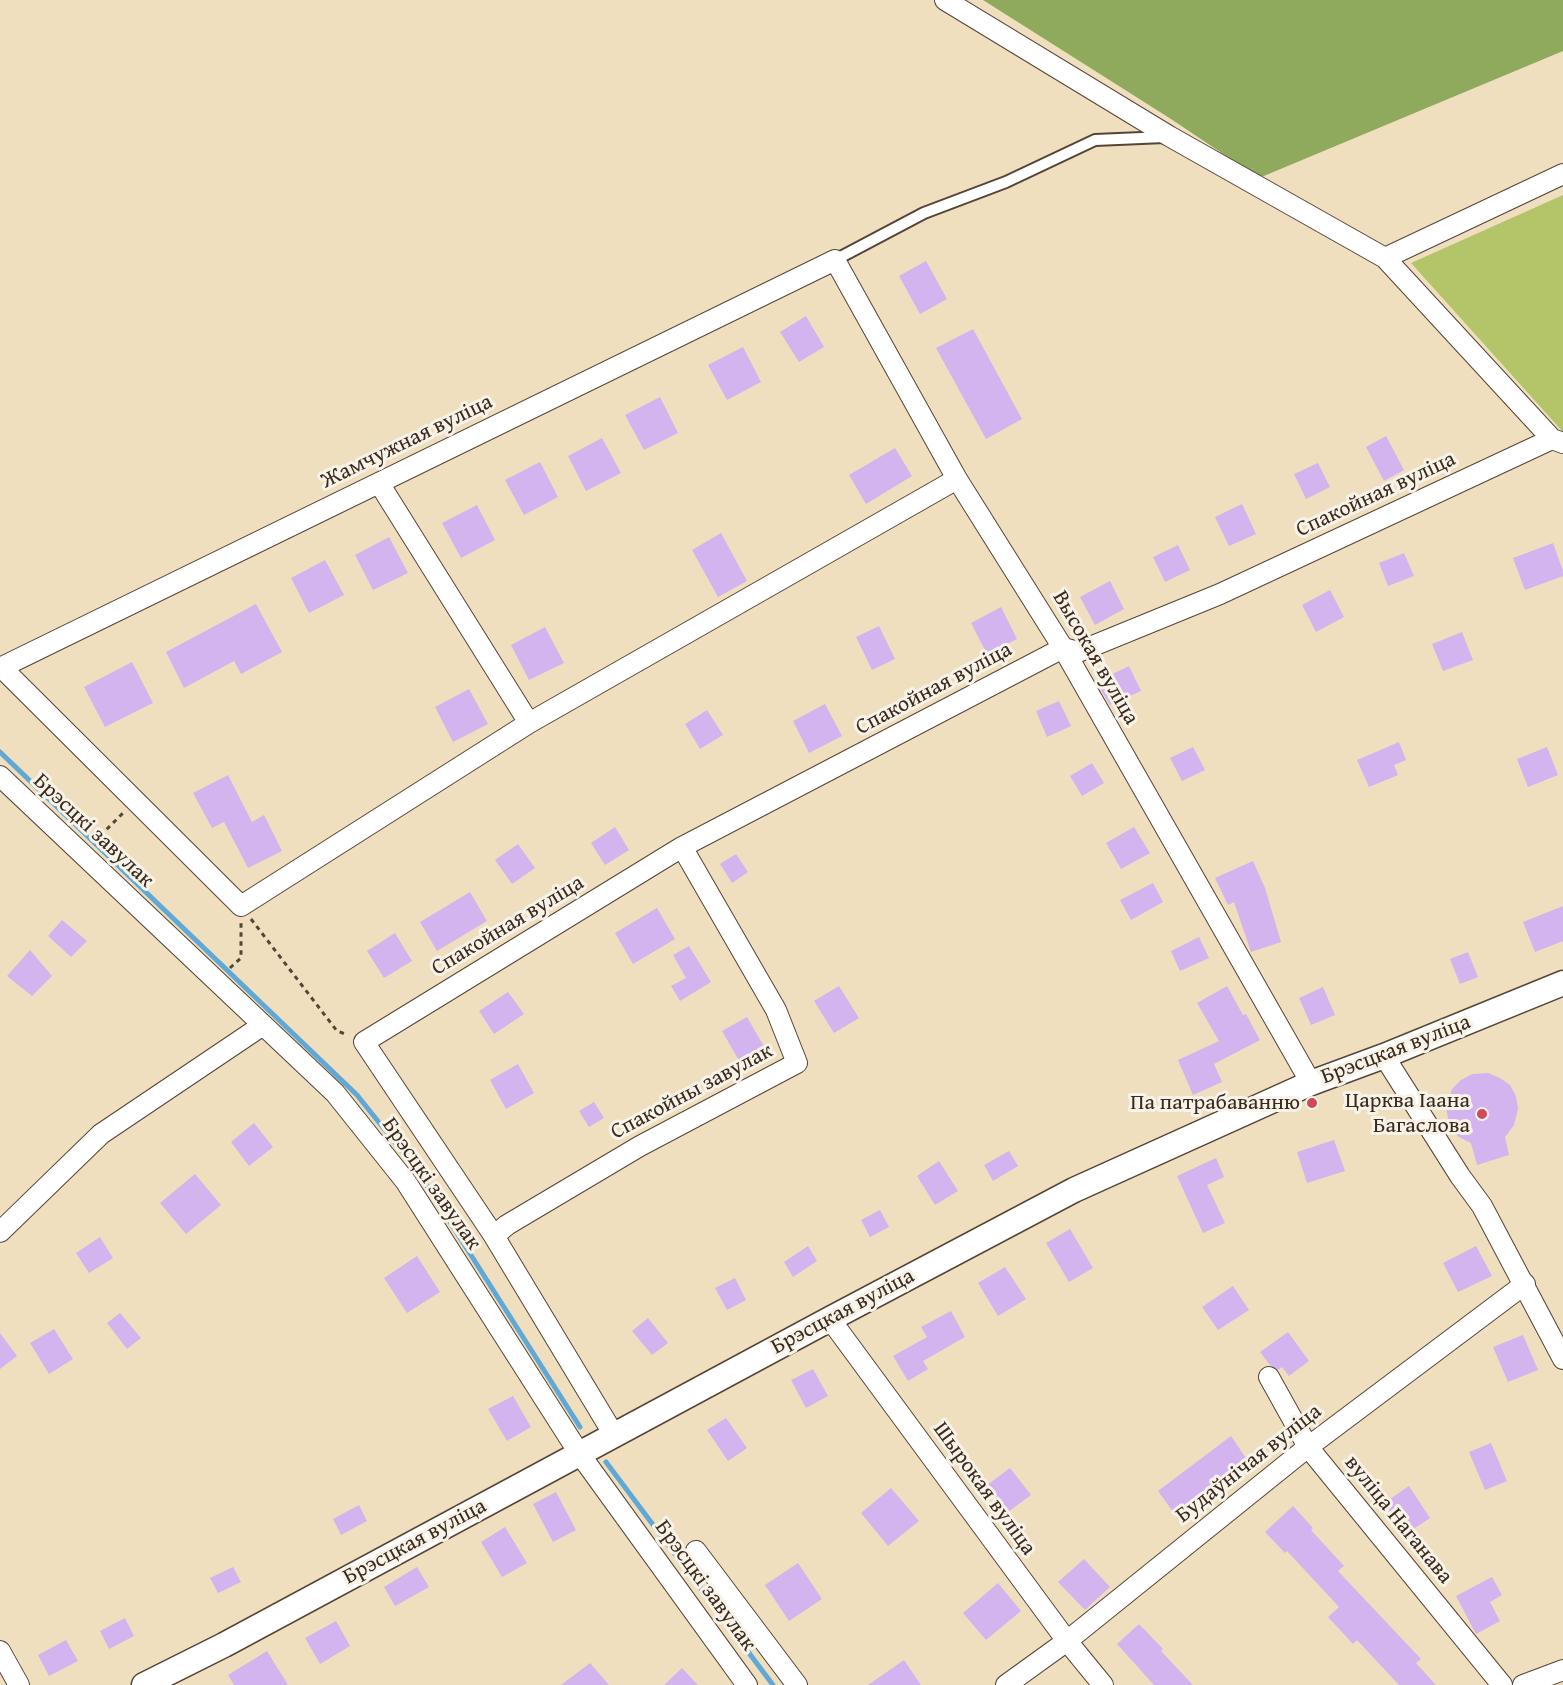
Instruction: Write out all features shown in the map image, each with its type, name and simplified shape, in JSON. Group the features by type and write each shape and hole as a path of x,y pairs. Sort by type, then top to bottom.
{"street":[{"path":"945,0 1169,136 1385,258 1558,441"},
{"path":"1385,258 1563,174"},
{"name":"Высокая вуліца","path":"835,260 957,479 1063,648 1311,1083"},
{"name":"Жамчужная вуліца","path":"0,667 835,260"},
{"name":"Спакойная вуліца","path":"364,1042 682,847 1063,648 1078,652 1220,594 1558,441"},
{"path":"0,667 241,906 529,723 957,479"},
{"path":"379,483 529,723"},
{"name":"Брэсцкі завулак","path":"0,776 335,1094 406,1182 579,1453 747,1685"},
{"name":"Спакойны завулак","path":"494,1236 507,1225 640,1146 797,1063 776,1010 682,847"},
{"name":"Брэсцкая вуліца","path":"144,1685 224,1645 579,1453 1074,1191 1311,1083 1384,1056 1563,983"},
{"path":"0,1232 102,1134 263,1025"},
{"path":"364,1042 494,1236 614,1435"},
{"path":"1384,1056 1460,1176 1482,1206 1563,1359"},
{"name":"Будаўнічая вуліца","path":"1006,1685 1066,1641 1308,1447 1525,1284"},
{"name":"Шырокая вуліца","path":"830,1319 1066,1641 1103,1685"},
{"name":"вуліца Наганава","path":"1269,1377 1308,1447 1502,1685"},
{"path":"696,1551 797,1685"},
{"path":"0,1651 19,1685"},
{"path":"1523,1685 1563,1670"}],"lane":[{"path":"835,260 924,213 1006,182 1095,140 1169,136"}],"path":[{"path":"81,853 135,801"},
{"path":"241,906 241,958"},
{"path":"241,906 337,1031 364,1042"}],"green space":[{"path":"983,0 1563,0 1563,51 1259,178 1171,119"},
{"path":"1563,195 1563,432 1411,263"}],"building":[{"path":"926,261 947,299 920,314 899,276"},
{"path":"806,316 824,347 799,362 780,332"},
{"path":"973,329 1022,419 986,439 936,348"},
{"path":"743,347 761,382 727,400 708,365"},
{"path":"660,397 678,433 644,450 625,415"},
{"path":"1386,436 1404,470 1384,481 1366,447"},
{"path":"602,438 621,473 586,491 568,456"},
{"path":"895,448 912,476 866,504 849,475"},
{"path":"540,462 558,497 524,515 505,480"},
{"path":"1318,463 1330,487 1306,499 1294,474"},
{"path":"1242,504 1256,534 1229,546 1215,517"},
{"path":"477,505 495,540 461,558 442,523"},
{"path":"721,533 747,581 718,597 692,550"},
{"path":"389,537 408,573 373,590 355,555"},
{"path":"1553,543 1563,576 1525,590 1513,558"},
{"path":"1178,545 1190,570 1165,582 1153,557"},
{"path":"1404,553 1414,576 1388,586 1379,563"},
{"path":"325,560 344,595 309,613 291,578"},
{"path":"1110,581 1124,609 1095,625 1080,597"},
{"path":"1330,590 1344,617 1316,632 1302,605"},
{"path":"256,604 282,652 241,674 234,661 184,688 166,652"},
{"path":"1001,607 1017,639 987,654 971,623"},
{"path":"879,626 895,659 872,670 856,637"},
{"path":"545,627 564,663 529,680 511,645"},
{"path":"1462,632 1473,660 1443,671 1432,644"},
{"path":"132,662 153,703 105,727 84,687"},
{"path":"1129,666 1141,691 1110,705 1096,682"},
{"path":"469,689 488,724 453,742 435,707"},
{"path":"1059,701 1071,726 1047,737 1036,711"},
{"path":"825,704 842,736 809,753 793,721"},
{"path":"707,710 723,735 700,749 685,724"},
{"path":"1399,742 1406,760 1394,765 1398,775 1369,787 1357,760"},
{"path":"1193,747 1205,770 1182,781 1170,758"},
{"path":"1547,747 1558,775 1528,787 1517,759"},
{"path":"1092,763 1104,783 1082,796 1070,776"},
{"path":"228,775 252,822 264,815 282,851 248,868 224,822 212,828 193,793"},
{"path":"615,827 629,850 605,865 591,843"},
{"path":"1134,827 1150,853 1121,869 1106,843"},
{"path":"518,844 535,868 512,884 495,860"},
{"path":"736,854 748,872 732,883 720,864"},
{"path":"1253,861 1265,888 1281,942 1251,952 1234,902 1228,905 1215,878"},
{"path":"1153,883 1163,902 1131,920 1120,900"},
{"path":"470,892 487,921 437,951 420,922"},
{"path":"1563,906 1563,941 1535,952 1523,922"},
{"path":"657,908 675,939 633,964 615,933"},
{"path":"62,920 87,941 71,957 48,936"},
{"path":"395,933 412,961 384,978 367,951"},
{"path":"1199,937 1209,958 1180,971 1171,951"},
{"path":"689,946 711,982 680,1001 671,986 686,978 673,955"},
{"path":"30,950 52,976 32,996 7,976"},
{"path":"1468,952 1478,977 1460,984 1450,959"},
{"path":"839,986 859,1018 834,1033 814,1001"},
{"path":"1227,986 1260,1040 1214,1064 1222,1082 1193,1095 1178,1060 1219,1041 1197,1003"},
{"path":"1323,987 1335,1015 1311,1025 1299,998"},
{"path":"508,992 524,1014 494,1034 479,1011"},
{"path":"747,1017 766,1050 741,1064 722,1031"},
{"path":"518,1064 534,1093 506,1109 490,1080"},
{"name":"Царква Іаана Багаслова","path":"1488,1073 1510,1085 1516,1096 1518,1109 1514,1125 1505,1137 1509,1155 1477,1165 1471,1143 1457,1136 1448,1119 1446,1107 1452,1089 1461,1080 1472,1074"},
{"path":"594,1102 604,1118 589,1127 579,1111"},
{"path":"254,1123 273,1147 249,1166 231,1142"},
{"path":"1334,1140 1345,1171 1307,1183 1297,1152"},
{"path":"1009,1151 1018,1166 993,1181 984,1165"},
{"path":"1216,1158 1224,1177 1207,1185 1225,1223 1203,1233 1177,1176"},
{"path":"939,1161 958,1191 935,1205 917,1176"},
{"path":"195,1174 221,1205 186,1234 160,1203"},
{"path":"880,1210 889,1227 870,1237 861,1220"},
{"path":"1070,1229 1093,1268 1069,1282 1046,1243"},
{"path":"100,1237 113,1258 89,1273 76,1253"},
{"path":"808,1246 817,1261 793,1277 784,1262"},
{"path":"1476,1246 1492,1276 1458,1292 1443,1263"},
{"path":"417,1256 440,1292 407,1313 384,1278"},
{"path":"1005,1267 1026,1299 998,1316 978,1283"},
{"path":"735,1278 746,1300 727,1310 715,1288"},
{"path":"1233,1286 1249,1310 1218,1330 1202,1307"},
{"path":"951,1311 965,1337 923,1361 928,1369 908,1381 893,1356 927,1337 921,1327"},
{"path":"120,1313 141,1338 127,1349 107,1323"},
{"path":"648,1318 668,1343 652,1355 632,1331"},
{"path":"54,1329 73,1359 49,1374 30,1343"},
{"path":"1288,1332 1309,1361 1289,1376 1282,1367 1278,1370 1270,1365 1260,1352"},
{"path":"0,1333 17,1356 0,1369"},
{"path":"1523,1335 1538,1370 1508,1382 1493,1347"},
{"path":"813,1369 828,1396 806,1408 791,1380"},
{"path":"513,1396 531,1427 507,1441 488,1409"},
{"path":"726,1418 747,1448 728,1461 707,1430"},
{"path":"1231,1436 1250,1464 1204,1495 1207,1500 1179,1520 1158,1491"},
{"path":"1491,1443 1507,1481 1485,1490 1469,1452"},
{"path":"1010,1468 1031,1495 1008,1512 987,1485"},
{"path":"1409,1486 1430,1518 1406,1534 1384,1503"},
{"path":"891,1488 919,1521 888,1546 861,1513"},
{"path":"556,1492 576,1530 553,1542 533,1504"},
{"path":"359,1505 367,1521 341,1535 333,1519"},
{"path":"1293,1506 1313,1528 1311,1530 1344,1566 1338,1571 1421,1659 1416,1663 1436,1685 1399,1685 1357,1640 1353,1644 1328,1617 1339,1607 1287,1551 1285,1553 1265,1532"},
{"path":"505,1527 527,1563 502,1577 481,1542"},
{"path":"1084,1559 1110,1587 1085,1610 1058,1582"},
{"path":"798,1563 822,1599 789,1621 765,1585"},
{"path":"233,1567 241,1582 218,1593 210,1578"},
{"path":"417,1567 429,1587 395,1606 384,1587"},
{"path":"1492,1577 1502,1595 1490,1602 1500,1621 1476,1634 1456,1596"},
{"path":"998,1583 1021,1611 986,1640 963,1613"},
{"path":"125,1618 134,1636 109,1649 100,1631"},
{"path":"336,1621 350,1646 320,1664 305,1638"},
{"path":"1139,1624 1193,1685 1154,1685 1117,1644"},
{"path":"66,1640 78,1661 49,1676 38,1655"},
{"path":"267,1651 288,1685 234,1685 228,1675"},
{"path":"904,1660 921,1685 868,1685"},
{"path":"590,1663 609,1685 561,1685"},
{"path":"682,1668 698,1685 664,1685"}],"waterway":[{"path":"0,752 357,1095 417,1170 580,1427"},
{"path":"606,1462 773,1685"}],"place":[{"name":"Па патрабаванню","path":"1312,1103"},
{"name":"Царква Іаана Багаслова","path":"1482,1114"}]}
